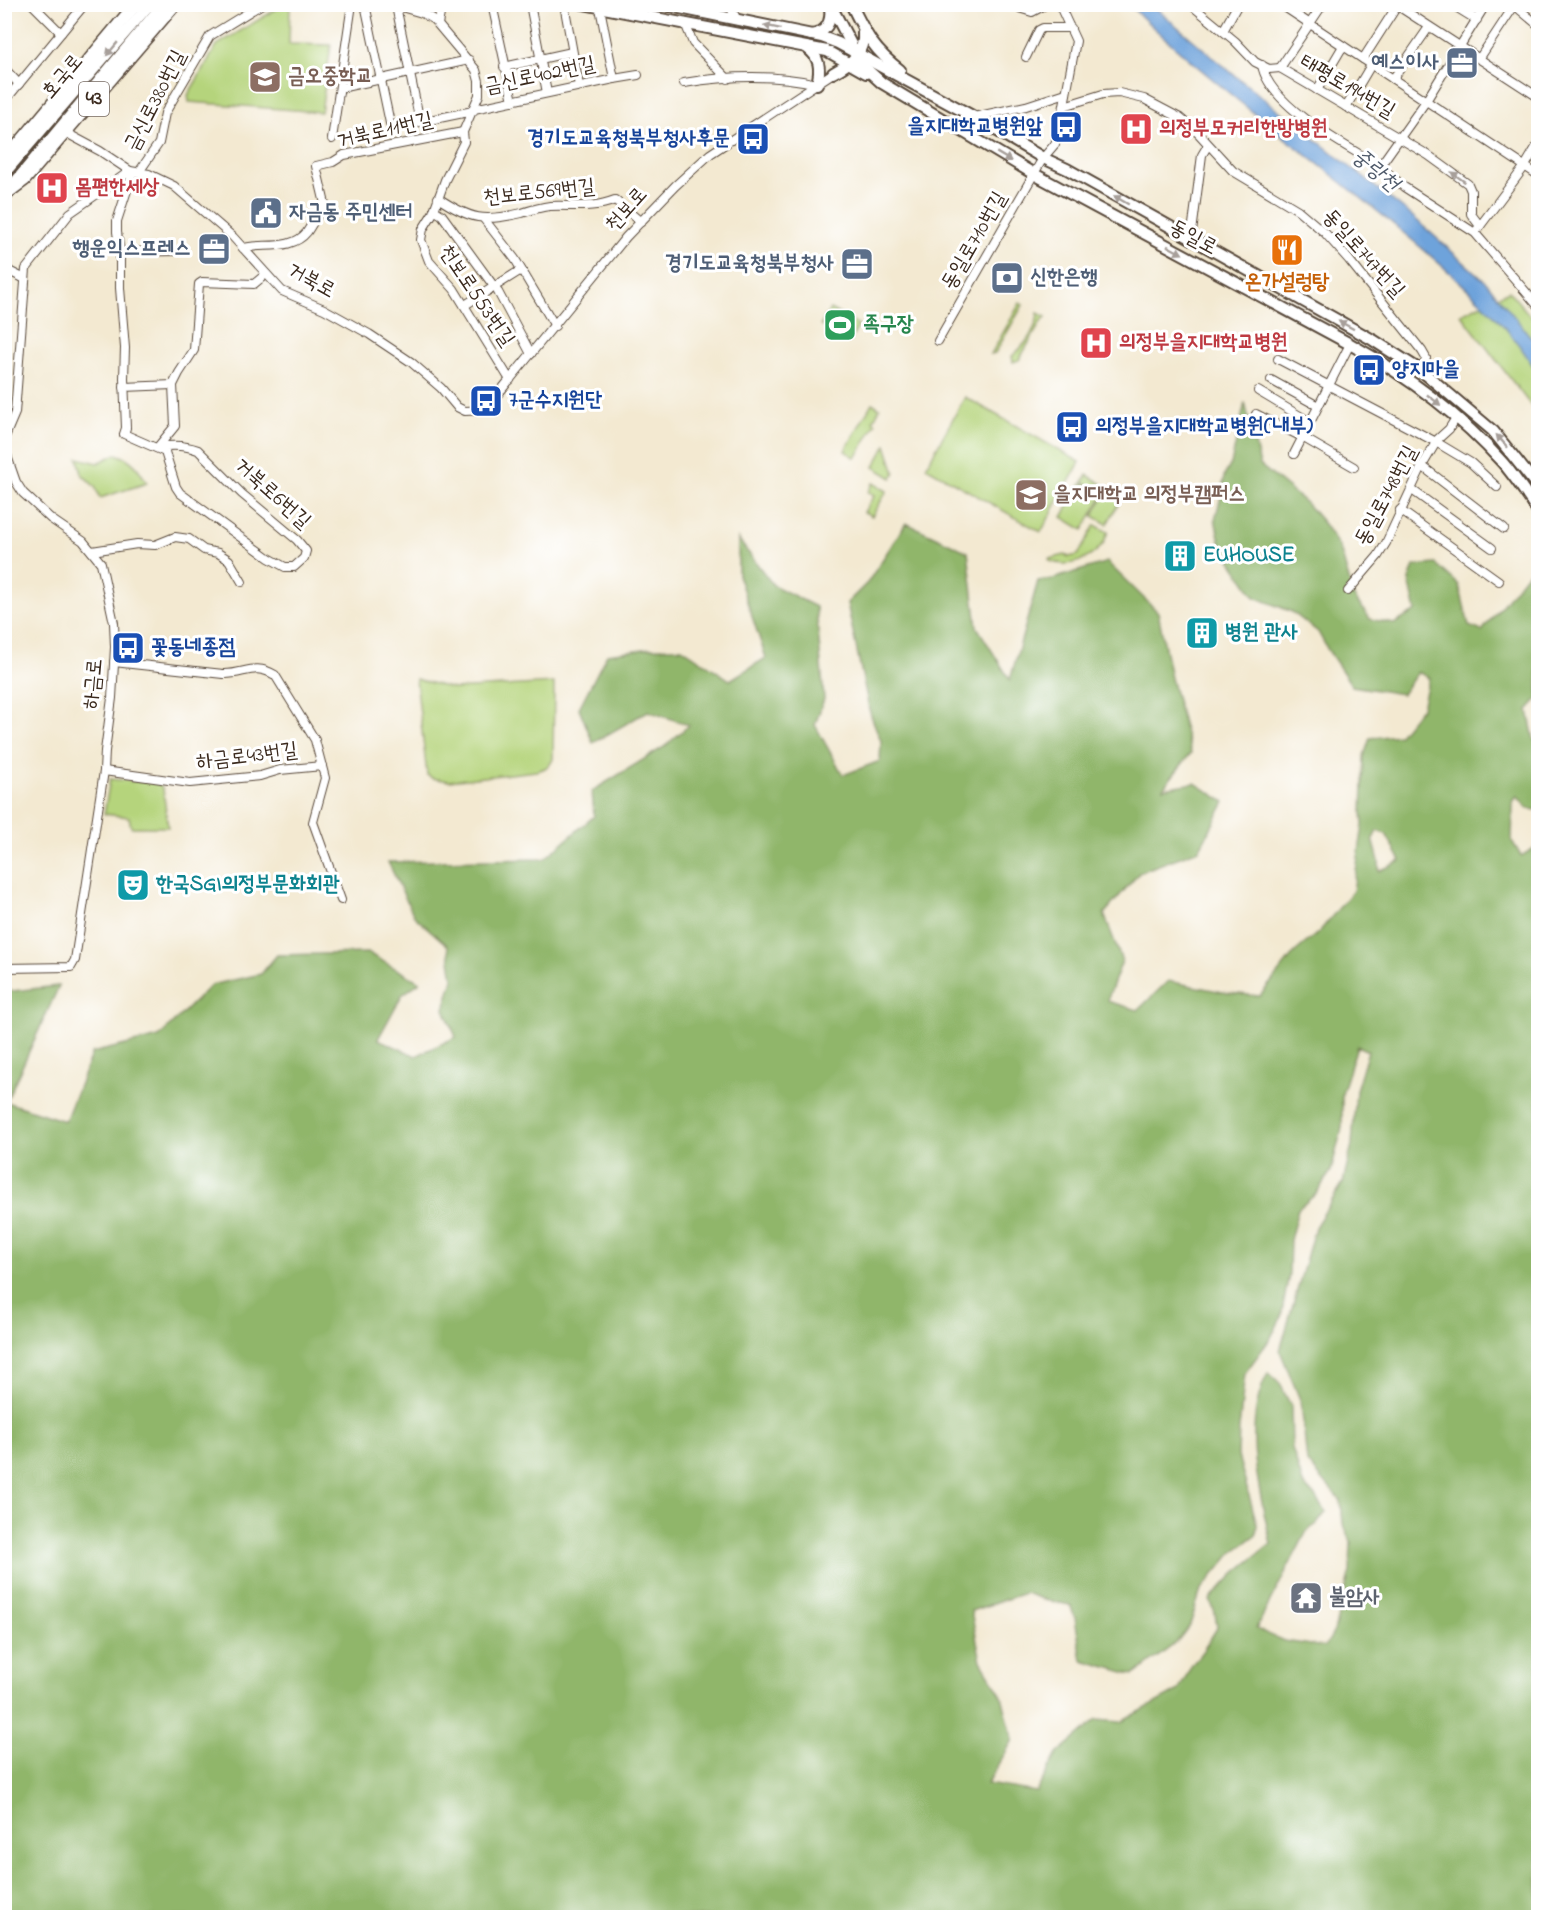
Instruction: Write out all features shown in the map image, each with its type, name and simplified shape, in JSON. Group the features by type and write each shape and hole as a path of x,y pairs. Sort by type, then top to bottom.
{"main road":[{"name":"호국로","path":"7,192 24,180 175,4"},
{"name":"호국로","path":"4,162 135,5"}],"street":[{"path":"32,4 61,33"},
{"path":"4,102 85,4"},
{"name":"호국로","path":"4,174 150,4"},
{"name":"호국로","path":"7,192 163,4"},
{"name":"금신로380번길","path":"134,172 159,142 165,112 210,36 262,4"},
{"path":"332,139 352,4"},
{"path":"365,4 381,80"},
{"path":"438,24 442,4"},
{"path":"492,4 513,101"},
{"path":"530,4 547,93"},
{"path":"564,4 579,86"},
{"path":"583,4 853,55"},
{"path":"660,4 808,35 853,55 882,83"},
{"path":"729,4 737,20"},
{"path":"808,35 821,32 829,23 830,4"},
{"path":"830,4 853,55"},
{"path":"851,4 878,51 931,93"},
{"path":"980,4 993,4"},
{"path":"1006,4 1032,12 1047,4"},
{"path":"1026,57 1039,30 1071,28 1059,4"},
{"path":"1190,4 1223,31 1255,62 1269,69 1280,69"},
{"path":"1223,31 1238,4"},
{"path":"1280,4 1539,175"},
{"name":"태평로194번길","path":"1323,4 1280,69 1428,155 1468,184 1471,191 1471,213 1480,226"},
{"path":"1452,4 1477,20"},
{"path":"1380,166 1426,101 1486,4"},
{"path":"340,88 381,80 410,73 470,60 438,24 422,13 394,5 410,73 420,122"},
{"path":"1363,59 1396,5 1539,97"},
{"path":"1479,59 1514,5 1539,25"},
{"name":"금신로402번길","path":"381,80 390,128 614,79 600,8"},
{"path":"686,23 693,43 728,79"},
{"path":"833,73 853,55 863,41 860,23"},
{"path":"1393,80 1429,27"},
{"name":"동일로710번길","path":"938,341 1043,158 1055,144 1076,41 1071,28"},
{"path":"1317,90 1343,46"},
{"path":"684,83 728,79 792,78 817,84 820,70 818,60 807,47"},
{"path":"504,67 572,52"},
{"name":"동일로","path":"853,55 931,93 1043,158 1373,340 1423,372 1493,430 1539,487"},
{"name":"천보로553번길","path":"470,60 479,81 479,95 463,132 464,142 434,210 423,229 421,240 425,256 465,305 510,380"},
{"path":"1346,107 1371,64"},
{"path":"1262,65 1268,84 1301,116 1330,137 1380,166 1404,187 1475,233 1536,296 1539,306"},
{"path":"4,68 19,84"},
{"path":"833,73 856,74 882,83"},
{"name":"천보로","path":"485,410 640,222 675,186 710,154 833,73"},
{"path":"614,79 638,75"},
{"name":"동일로","path":"882,83 1034,174 1350,344 1419,389 1456,418 1504,465 1539,511"},
{"path":"974,117 1026,106 1066,93"},
{"name":"동일로747번길","path":"1064,106 1103,94 1119,93 1154,103 1180,118 1233,171 1298,210 1325,233 1422,351 1426,358 1423,372"},
{"name":"거북로","path":"68,130 72,136 134,172 149,174 174,186 206,211 282,291 324,309 369,334 411,362 448,394 457,407 465,411 485,410"},
{"name":"거북로11번길","path":"243,248 257,245 284,245 295,242 306,234 325,204 316,166 333,162 344,155 463,132"},
{"path":"1475,233 1539,144"},
{"path":"1191,240 1202,155 1208,145"},
{"path":"134,172 117,221 126,348 124,387 126,428 124,434 165,452"},
{"path":"4,439 15,413 26,269 70,213 134,172"},
{"name":"천보로569번길","path":"438,198 471,217 484,219 546,207 600,206 615,200 640,222"},
{"path":"434,210 442,215 498,292 531,354"},
{"path":"484,219 494,233 503,240 555,326"},
{"path":"120,252 178,251"},
{"path":"4,266 25,279"},
{"path":"465,305 521,270"},
{"path":"157,448 175,426 173,385 178,373 194,350 199,284 202,282 254,284 266,274"},
{"path":"1294,454 1350,344"},
{"path":"1278,359 1437,442 1471,463 1497,487"},
{"path":"1271,380 1318,406"},
{"path":"124,387 173,385"},
{"path":"1258,391 1310,422"},
{"path":"1256,414 1354,467"},
{"name":"동일로748번길","path":"1348,591 1386,543 1422,466 1456,418"},
{"name":"하금로","path":"4,439 8,459 22,493 42,512 83,541 101,562 114,623 114,662 104,771 75,960 71,967 4,968"},
{"name":"거북로6번길","path":"166,446 190,447 198,450 242,494 297,540 306,551 304,558 294,567 289,568 269,558 180,493 165,452 166,446"},
{"path":"1422,466 1504,529"},
{"path":"1412,490 1492,548"},
{"path":"1400,510 1499,581"},
{"path":"92,551 137,544 155,545 176,537 189,539 204,550 218,553 229,560 242,582"},
{"path":"114,662 223,674 234,674 251,669 267,670 275,675 315,741 325,778 313,822 341,900"},
{"name":"하금로43번길","path":"104,771 190,783 260,776 280,770 322,766"}],"green space":[{"path":"283,5 290,5 289,44 331,45 321,112 189,102 188,95 217,45"},
{"path":"1509,291 1538,325 1538,415 1461,314"},
{"path":"1020,303 1023,305 995,353 991,354"},
{"name":"족구장","path":"830,309 859,325 850,341 821,325"},
{"path":"1038,313 1046,317 1019,360 1013,362 1012,356 1030,337"},
{"path":"965,397 1080,462 1041,532 926,467"},
{"path":"872,403 880,408 873,421 876,423 856,458 845,451"},
{"path":"1245,403 1260,465 1306,503 1324,524 1340,548 1354,597 1370,619 1394,624 1416,611 1409,580 1414,566 1436,564 1459,585 1469,626 1482,631 1528,572 1538,580 1538,699 1528,710 1534,740 1538,743 1538,810 1528,809 1517,796 1513,802 1512,841 1521,856 1538,846 1538,902 1536,907 1538,910 1538,938 1536,943 1538,944 1538,1917 5,1917 4,992 59,986 6,1102 65,1121 92,1053 159,1037 211,985 261,974 277,955 368,953 420,982 402,995 378,1039 416,1056 456,1037 444,1009 453,979 448,946 414,916 388,862 544,859 594,816 592,791 664,747 689,725 648,711 593,743 579,708 607,654 651,648 682,648 730,680 766,658 738,575 738,539 773,585 816,607 824,699 815,725 843,775 880,761 881,741 870,713 847,603 868,582 906,523 968,552 977,627 1010,680 1038,581 1053,579 1107,562 1158,612 1171,678 1191,753 1163,788 1195,783 1225,802 1199,850 1140,872 1104,914 1122,961 1107,1001 1138,1010 1168,981 1228,993 1260,996 1295,952 1320,931 1353,891 1363,825 1364,756 1370,738 1399,735 1422,707 1429,678 1418,672 1402,694 1352,686 1318,632 1292,612 1255,597 1221,546 1215,519 1224,476 1231,464","holes":["1377,831 1386,834 1401,861 1379,871 1379,861 1373,839","1357,1046 1368,1051 1356,1090 1352,1145 1343,1183 1315,1227 1280,1351 1301,1402 1307,1462 1341,1501 1343,1524 1351,1541 1350,1572 1334,1631 1325,1647 1284,1641 1256,1629 1307,1531 1317,1524 1326,1512 1303,1484 1292,1448 1291,1406 1280,1384 1268,1373 1255,1413 1254,1435 1258,1480 1271,1544 1235,1573 1210,1600 1217,1628 1192,1665 1179,1690 1121,1722 1097,1720 1057,1754 1036,1792 987,1784 1013,1740 1002,1696 981,1661 971,1611 1025,1593 1070,1605 1075,1618 1082,1660 1134,1675 1176,1643 1190,1625 1201,1590 1232,1553 1256,1535 1257,1524 1238,1456 1245,1373 1270,1339 1281,1318 1289,1274 1290,1240 1298,1209 1316,1194 1331,1171 1342,1128 1342,1094"]},
{"path":"886,445 895,473 892,478 874,467"},
{"path":"116,454 135,465 147,483 100,498 95,487 82,474 78,458 98,463"},
{"path":"1087,475 1123,496 1107,524 1093,516 1105,494 1083,482"},
{"path":"873,483 887,491 872,516 864,512 874,496 868,492"},
{"path":"1082,483 1103,495 1083,530 1062,517"},
{"path":"1095,525 1108,532 1103,543 1091,555 1078,562 1064,564 1050,561 1049,559 1065,555 1069,557 1078,555"},
{"path":"416,679 454,689 554,683 552,762 536,771 449,781 427,775"},
{"path":"110,779 158,783 163,789 168,827 131,827 129,817 104,814"}],"water":[{"name":"중랑천","path":"1129,5 1152,5 1233,74 1411,215 1488,284 1538,346 1538,375 1510,333 1450,273 1374,208 1226,90"}],"place":[{"name":"예스이사","path":"1462,63"},
{"name":"금오중학교","path":"265,77"},
{"name":"을지대학교병원앞","path":"1066,127"},
{"name":"의정부모커리한방병원","path":"1136,129"},
{"name":"경기도교육청북부청사후문","path":"753,139"},
{"name":"몸편한세상","path":"52,188"},
{"name":"자금동 주민센터","path":"266,213"},
{"name":"행운익스프레스","path":"214,249"},
{"name":"온가설렁탕","path":"1287,250"},
{"name":"경기도교육청북부청사","path":"857,264"},
{"name":"신한은행","path":"1007,278"},
{"name":"족구장","path":"840,325"},
{"name":"의정부을지대학교병원","path":"1096,343"},
{"name":"양지마을","path":"1369,370"},
{"name":"7군수지원단","path":"486,401"},
{"name":"의정부을지대학교병원(내부)","path":"1072,427"},
{"name":"을지대학교 의정부캠퍼스","path":"1031,495"},
{"name":"EUHOUSE","path":"1180,556"},
{"name":"병원 관사","path":"1202,633"},
{"name":"꽃동네종점","path":"128,648"},
{"name":"한국SGI의정부문화회관","path":"133,885"},
{"name":"불암사","path":"1306,1598"}]}
